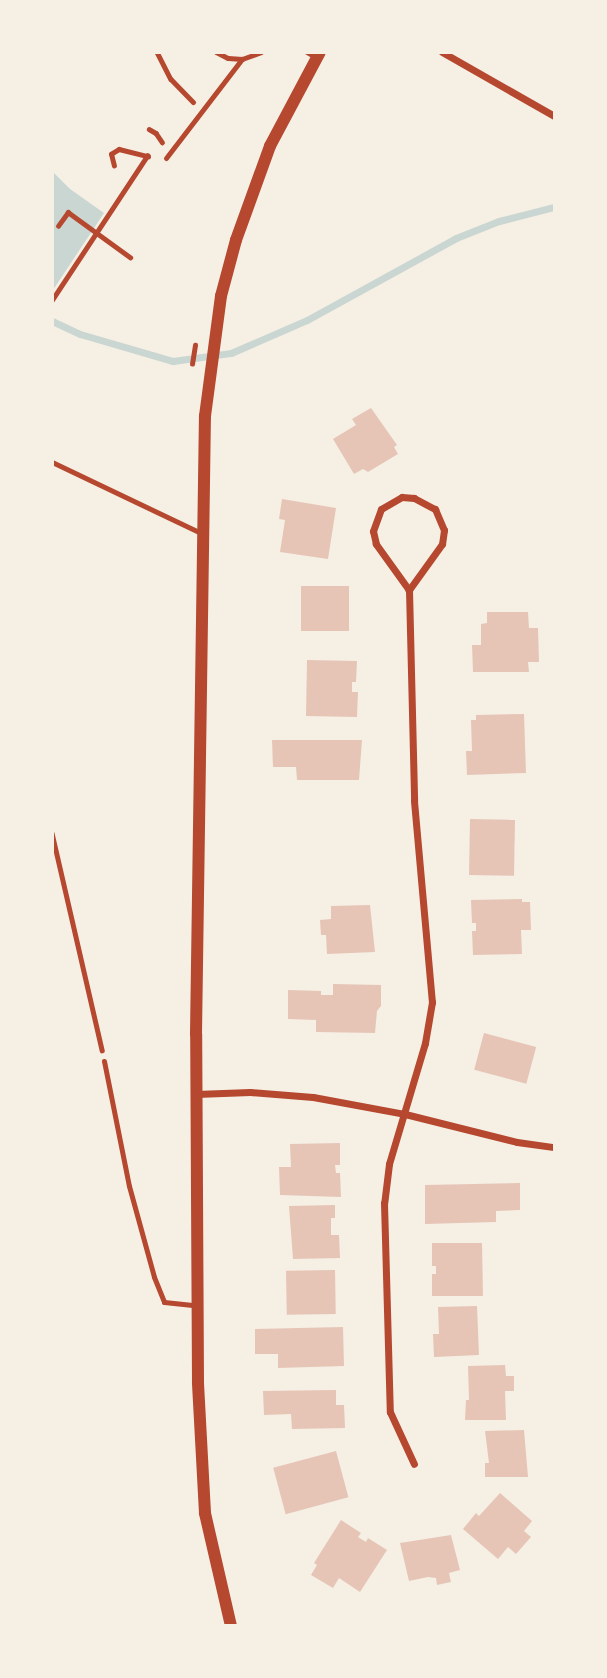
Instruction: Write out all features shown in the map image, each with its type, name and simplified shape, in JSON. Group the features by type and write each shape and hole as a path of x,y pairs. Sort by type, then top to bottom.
{"street":[{"path":"442,52 555,116"},
{"path":"230,1626 204,1500 197,1305 196,1094 205,416 211,355 228,266 270,146 315,54"},
{"path":"410,590 442,544 444,530 435,509 414,498 402,498 380,509 373,531 376,544 410,590 414,801 432,1002 425,1043 389,1164 384,1203 390,1412 414,1464"},
{"path":"196,1094 250,1093 313,1097 405,1114 517,1142 555,1147"}],"lane":[{"path":"216,52 228,58 242,59 261,52"},
{"path":"166,158 183,132 242,59"},
{"path":"52,462 202,533"},
{"path":"104,1061 129,1186 154,1277 164,1302 197,1305"}],"path":[{"path":"157,52 171,79 194,102"},
{"path":"52,300 147,156 158,151 159,136 149,129"},
{"path":"114,166 111,154 120,149 147,156"},
{"path":"58,226 68,212 130,257"},
{"path":"52,833 104,1061"}],"shaded area":[{"path":"52,171 70,189 104,213 53,290"}],"building":[{"path":"371,408 397,445 394,447 398,454 368,472 363,469 354,474 333,439 356,425 352,419"},
{"path":"282,499 336,508 328,559 280,552 285,520 279,519"},
{"path":"301,586 349,586 349,631 301,631"},
{"path":"487,612 528,612 529,628 538,628 539,662 528,662 529,672 473,672 472,645 481,645 481,624 487,623"},
{"path":"307,660 357,661 356,682 352,682 352,692 358,692 357,717 306,716"},
{"path":"524,714 526,773 467,775 466,751 472,751 471,720 476,720 476,715"},
{"path":"272,740 362,740 359,780 297,780 296,767 273,767"},
{"path":"470,819 515,820 514,876 469,875"},
{"path":"522,899 522,902 530,902 531,930 521,930 522,954 473,955 472,931 476,931 476,923 472,923 471,900"},
{"path":"370,905 375,952 327,954 326,935 321,935 320,920 331,919 331,906"},
{"path":"333,984 381,985 381,1006 377,1011 375,1033 316,1032 316,1020 288,1019 288,990 321,991 321,995 333,995"},
{"path":"484,1033 536,1047 526,1084 474,1070"},
{"path":"340,1143 340,1165 335,1165 336,1173 340,1173 341,1197 280,1195 279,1167 291,1167 290,1144"},
{"path":"520,1183 520,1210 496,1211 496,1222 425,1224 425,1185"},
{"path":"335,1205 335,1218 331,1218 331,1235 339,1235 340,1258 293,1259 289,1206"},
{"path":"432,1243 482,1243 483,1296 432,1296 432,1274 436,1274 436,1266 432,1266"},
{"path":"335,1270 336,1314 287,1315 286,1271"},
{"path":"477,1306 479,1355 434,1357 433,1334 439,1334 438,1307"},
{"path":"343,1327 344,1366 278,1368 278,1354 255,1354 255,1329"},
{"path":"505,1365 506,1376 514,1376 514,1391 505,1391 506,1420 465,1420 466,1400 469,1400 468,1366"},
{"path":"336,1390 336,1405 344,1405 345,1428 292,1429 291,1414 264,1415 263,1391"},
{"path":"524,1430 528,1477 485,1477 485,1463 489,1463 485,1431"},
{"path":"336,1451 348,1497 286,1514 273,1468"},
{"path":"500,1493 532,1521 524,1531 531,1537 516,1554 508,1547 498,1559 463,1529 476,1513 479,1516"},
{"path":"341,1520 361,1533 358,1537 366,1542 368,1538 387,1550 360,1592 339,1578 333,1588 311,1575 317,1565 314,1563"},
{"path":"451,1535 460,1570 449,1573 451,1582 437,1585 436,1578 428,1577 409,1581 400,1543"}],"waterway":[{"path":"52,321 80,334 173,361 231,353 307,320 456,238 499,221 554,207"}]}
